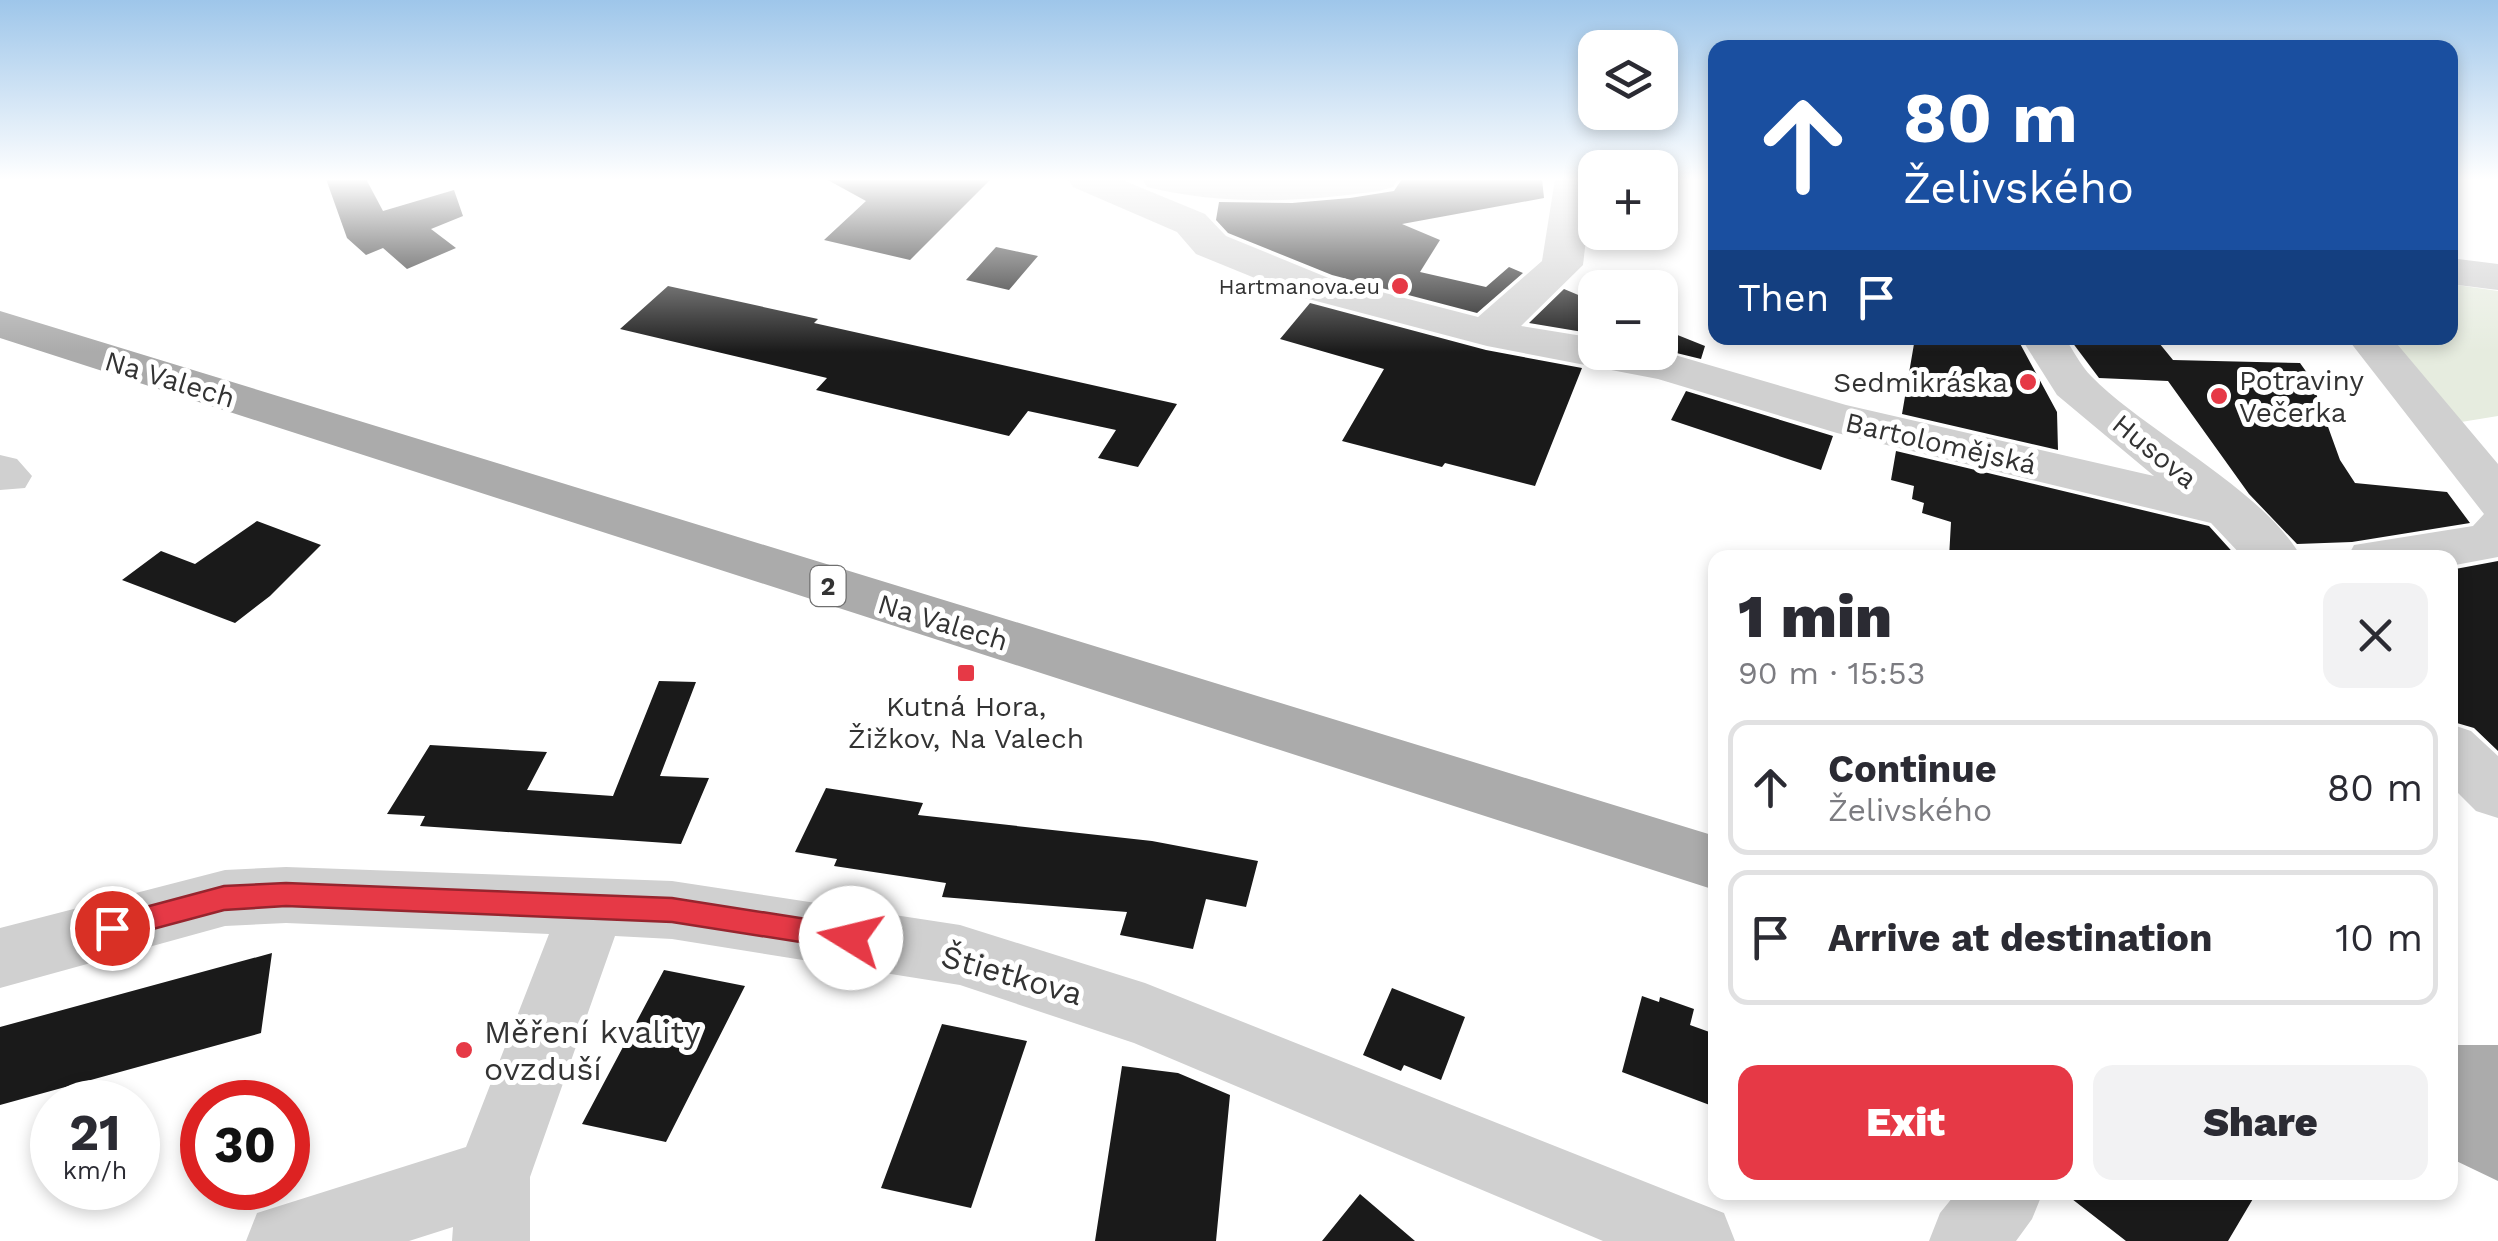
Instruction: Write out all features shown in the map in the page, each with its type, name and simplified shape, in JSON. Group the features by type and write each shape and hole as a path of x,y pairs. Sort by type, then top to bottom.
{"main road":[{"name":"Na Valech","path":"0,324 1708,861"},
{"path":"2458,1079 2498,1080"},
{"path":"2458,1122 2498,1144"}],"street":[{"name":"Bartolomějská","path":"1209,237 1212,245 1316,288 1487,333 1578,349"},
{"path":"1487,333 1562,265 1566,237"},
{"path":"2458,272 2498,277"},
{"name":"Husova","path":"2047,345 2073,385 2228,510 2268,550"},
{"path":"2376,345 2475,440 2498,502"},
{"name":"Bartolomějská","path":"1678,370 1837,418 2228,510"},
{"path":"2431,550 2489,542 2498,528"},
{"path":"2458,756 2498,793"},
{"name":"Štietkova","path":"0,958 224,898 286,895 672,910 960,955 1145,1015 1696,1241"},
{"path":"285,1241 492,1209 593,906"},
{"path":"1968,1241 1999,1200"}],"shaded area":[{"path":"2458,285 2498,291 2498,416 2455,423 2393,345 2458,345"}],"building":[{"path":"441,237 456,248 407,269 383,248 366,255 347,238"},
{"path":"827,237 933,237 910,260 824,240"},
{"path":"1238,237 1433,237 1440,240 1420,272 1486,287 1509,267 1523,273 1477,313 1332,275"},
{"path":"996,247 1038,256 1009,290 966,280"},
{"path":"668,286 818,319 814,323 1177,404 1138,467 1098,458 1116,430 1028,411 1009,436 816,390 827,378 620,329"},
{"path":"1564,289 1578,295 1578,331 1529,323"},
{"path":"1310,303 1486,350 1581,370 1535,486 1342,441 1384,369 1280,339"},
{"path":"1678,335 1705,346 1701,359 1678,353"},
{"path":"1914,345 2021,345 2057,412 2058,450 1902,414"},
{"path":"2074,345 2161,345 2173,360 2300,363 2310,377 2340,460 2355,483 2447,492 2470,523 2352,542 2297,544 2249,494 2168,381 2099,378"},
{"path":"1686,391 1833,436 1821,470 1671,420"},
{"path":"1896,451 2209,526 2231,550 1949,550 1951,522 1922,513 1924,503 1912,499 1914,486 1891,480"},
{"path":"257,521 321,545 270,596 235,623 122,580 161,551 195,564"},
{"path":"2498,561 2498,751 2474,728 2458,723 2458,568"},
{"path":"659,681 696,682 660,776 709,778 681,844 420,826 425,816 387,814 430,745 547,752 527,790 613,796"},
{"path":"826,788 923,803 918,815 1152,841 1258,861 1246,907 1206,899 1193,949 1120,935 1127,912 942,897 946,883 834,866 837,859 795,852"},
{"path":"272,953 261,1033 91,1080 30,1080 30,1097 0,1105 0,1027"},
{"path":"664,970 745,986 666,1142 582,1124"},
{"path":"1392,988 1465,1017 1441,1080 1404,1065 1401,1071 1363,1055"},
{"path":"1642,996 1659,1002 1660,997 1694,1009 1690,1025 1708,1031 1708,1104 1622,1072"},
{"path":"942,1024 1027,1041 971,1208 881,1188"},
{"path":"1122,1066 1178,1073 1230,1095 1216,1241 1095,1241"},
{"path":"1360,1194 1415,1241 1322,1241"},
{"path":"2073,1200 2252,1200 2228,1241 2126,1241"}],"place":[{"name":"Hartmanova.eu","path":"1400,286"},
{"name":"Sedmikráska","path":"2028,382"},
{"name":"Potraviny Večerka","path":"2219,396"},
{"name":"Kutná Hora, Žižkov, Na Valech","path":"966,673"},
{"name":"Měření kvality ovzduší","path":"464,1050"}],"route":[{"path":"112,928 224,898 286,895 672,910 851,938"}]}
